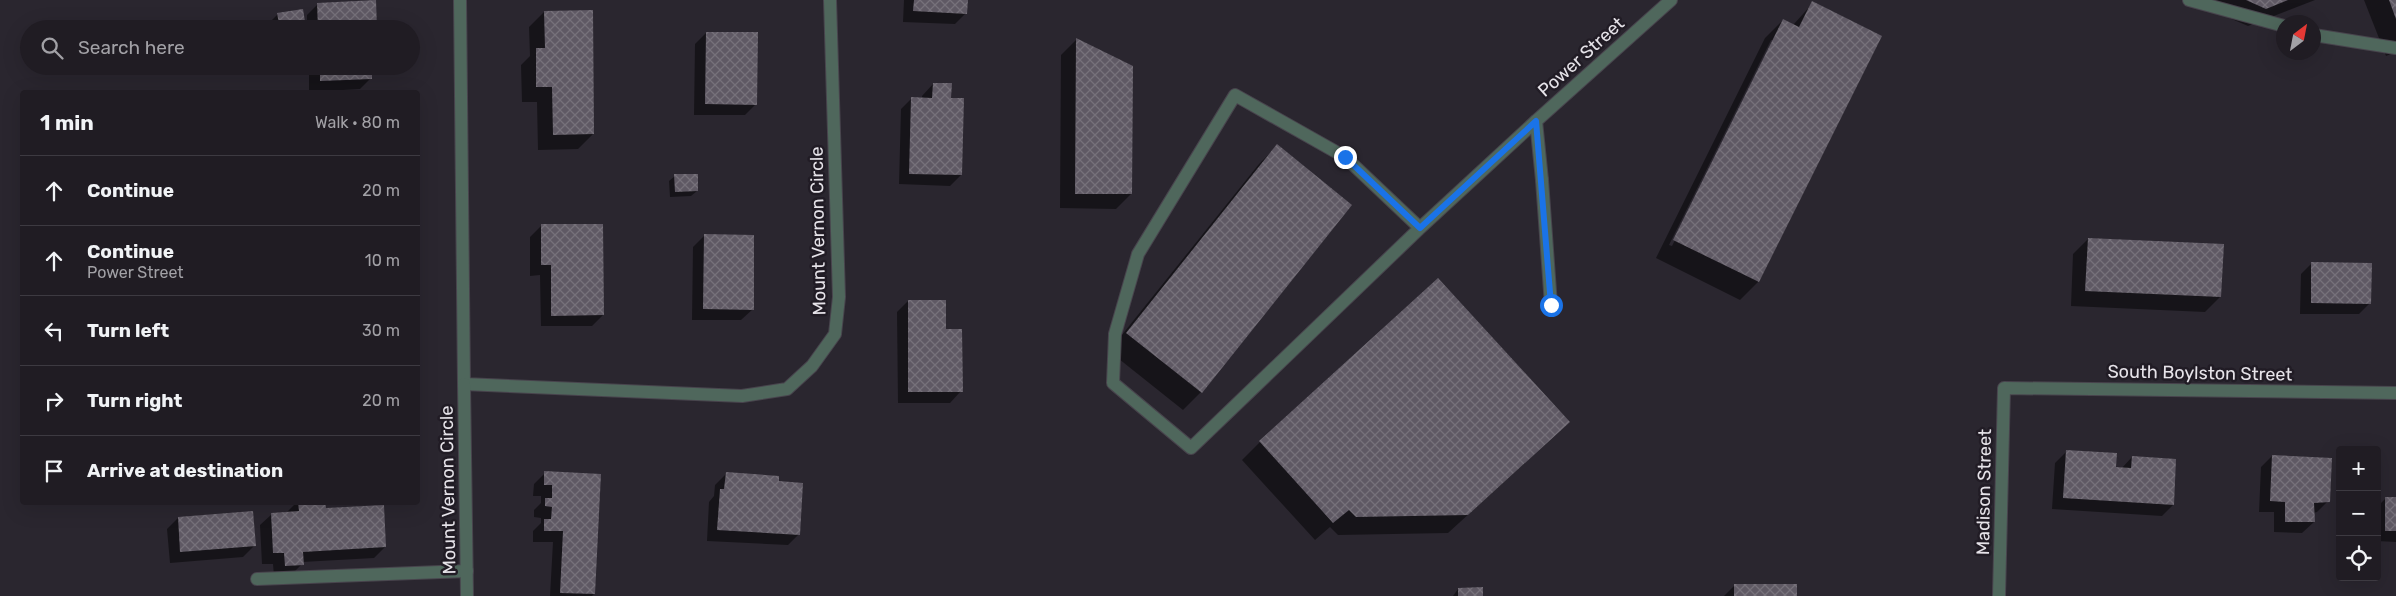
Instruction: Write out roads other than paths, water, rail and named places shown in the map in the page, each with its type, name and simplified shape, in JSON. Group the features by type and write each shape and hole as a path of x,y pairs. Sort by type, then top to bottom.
{"street":[{"name":"Mount Vernon Circle","path":"460,0 467,596"},
{"name":"Mount Vernon Circle","path":"464,384 742,396 787,389 812,366 835,334 839,297 830,0"},
{"name":"Power Street","path":"1551,305 1536,121 1671,0"},
{"path":"2189,0 2276,24"},
{"path":"2321,36 2396,48"},
{"path":"1420,228 1345,157 1235,95 1138,254 1115,334 1113,383 1191,448 1420,228 1536,121"},
{"name":"South Boylston Street","path":"2004,388 2396,393"},
{"name":"Madison Street","path":"1999,596 2004,388"},
{"path":"257,579 467,571"}]}
